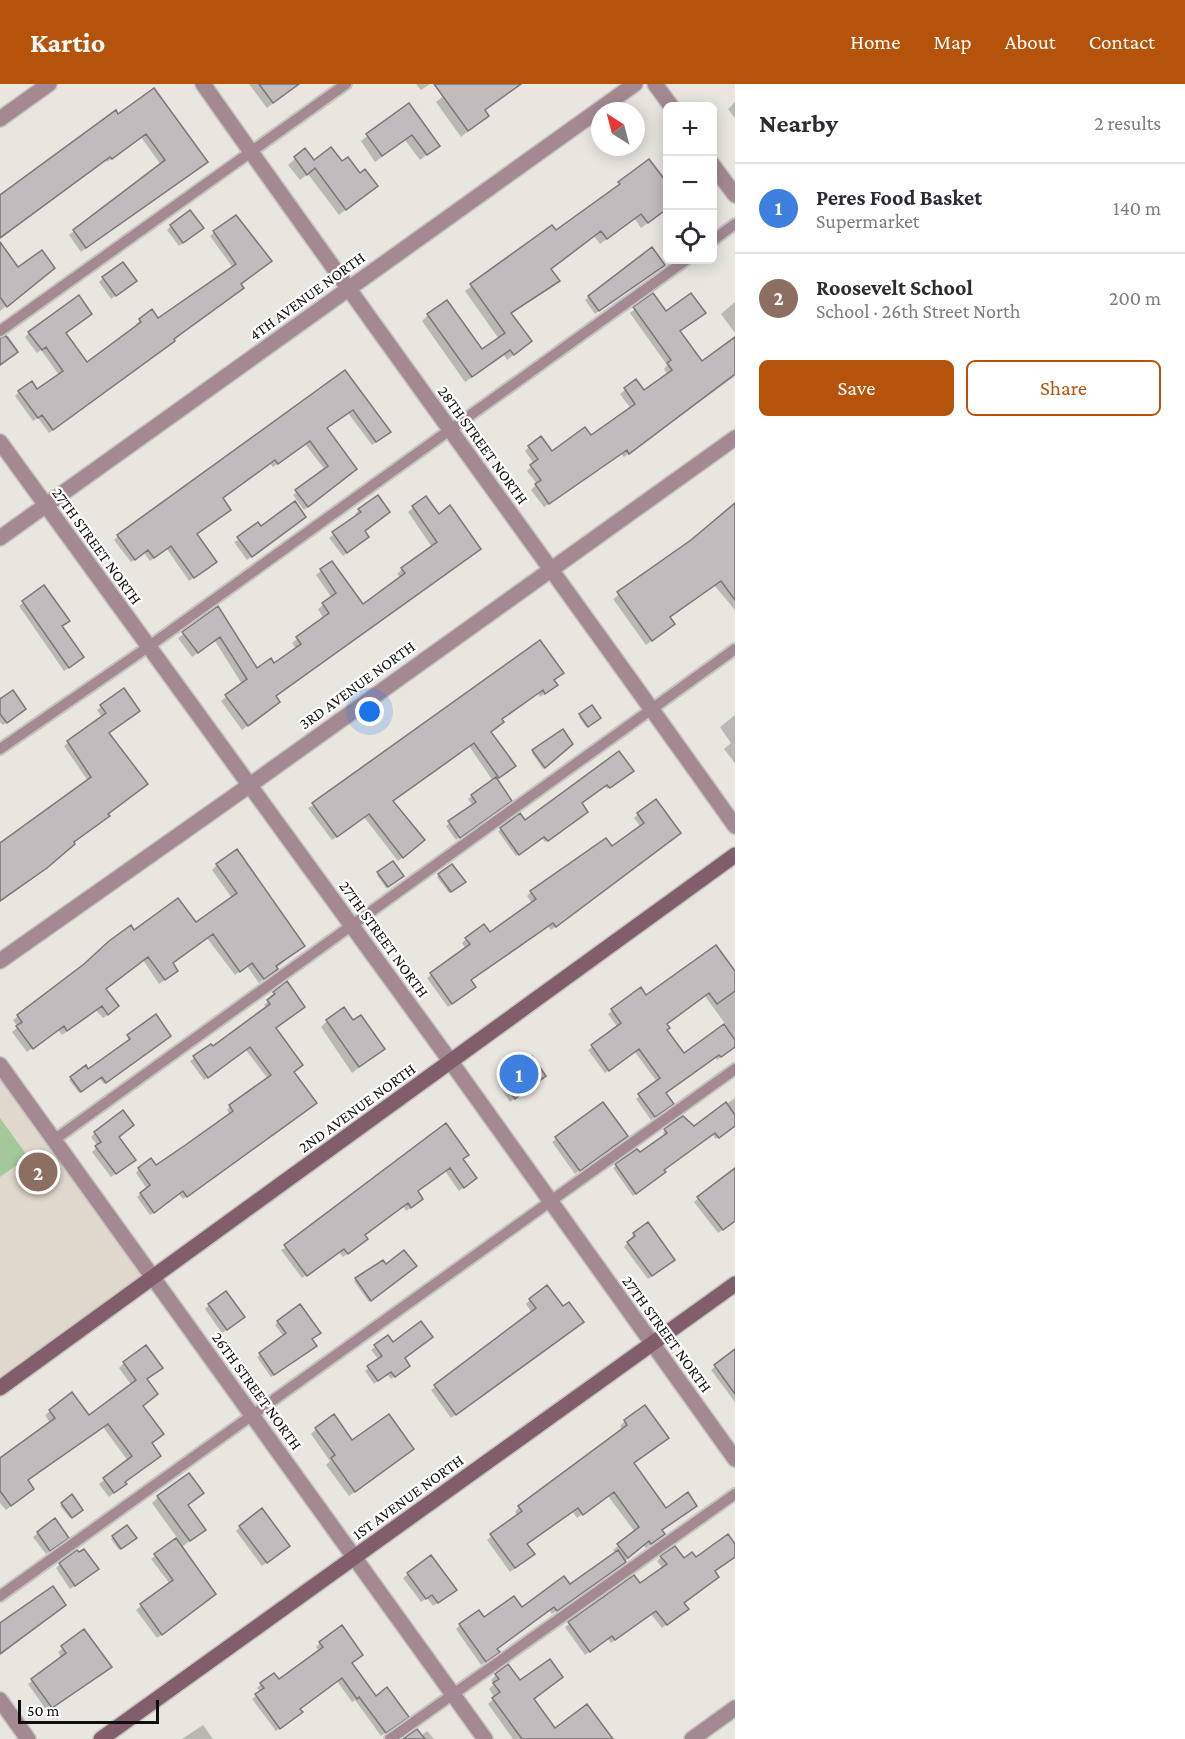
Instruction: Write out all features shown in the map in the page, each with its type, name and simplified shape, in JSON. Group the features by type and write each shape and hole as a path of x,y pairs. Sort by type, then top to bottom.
{"main road":[{"name":"2ND AVENUE NORTH","path":"0,1388 735,855"},
{"name":"1ST AVENUE NORTH","path":"101,1739 735,1284"}],"street":[{"path":"0,119 49,84"},
{"name":"28TH STREET NORTH","path":"203,84 347,289 551,567 735,826"},
{"name":"4TH AVENUE NORTH","path":"0,538 635,84"},
{"path":"655,84 668,102"},
{"path":"717,171 735,195"},
{"name":"3RD AVENUE NORTH","path":"0,961 250,786 551,567 735,438"},
{"name":"27TH STREET NORTH","path":"0,442 352,925 735,1459"},
{"name":"26TH STREET NORTH","path":"0,1065 485,1739"},
{"path":"0,1700 28,1739"},
{"path":"692,1739 735,1708"}],"lane":[{"path":"0,331 346,84"},
{"path":"717,237 735,224"},
{"path":"0,749 148,647 680,264"},
{"path":"54,1140 735,649"},
{"path":"0,1596 735,1069"},
{"path":"390,1739 735,1494"}],"shaded area":[{"path":"0,1065 154,1278 0,1388"}],"green space":[{"path":"0,1118 28,1157 0,1177"}],"building":[{"path":"259,84 299,84 273,103"},
{"path":"434,84 521,84 485,110 489,116 468,131"},
{"path":"154,88 208,162 86,248 73,230 165,160 146,134 112,159 110,157 0,238 0,195 116,110 118,114"},
{"path":"409,103 440,146 427,155 412,135 382,156 366,134"},
{"path":"331,147 342,161 348,157 360,173 365,169 378,186 346,210 315,168 307,175 294,157 305,148 314,160"},
{"path":"649,159 663,177 663,212 648,223 641,214 607,239 601,231 551,269 560,281 511,313 532,341 514,355 510,350 472,377 427,314 447,300 482,349 505,333 470,284 552,225 556,230 620,184 618,182"},
{"path":"190,210 204,228 183,243 170,225"},
{"path":"236,215 272,261 241,284 244,288 53,430 42,415 38,418 18,391 32,381 37,389 63,371 46,347 42,350 28,332 79,295 92,314 66,333 87,362 141,322 139,319 152,309 158,318 236,264 213,231"},
{"path":"0,242 18,267 42,250 55,268 7,307 0,297"},
{"path":"652,247 665,265 599,311 588,296"},
{"path":"123,262 137,281 116,296 102,277"},
{"path":"653,293 666,311 691,293 706,313 680,331 702,361 735,337 735,374 629,454 627,450 549,504 535,484 541,480 530,465 538,459 528,446 541,436 552,451 585,427 591,435 635,404 624,388 636,379 644,390 672,370 667,363 671,360 633,307"},
{"path":"6,336 18,352 0,365 0,338"},
{"path":"345,370 391,432 376,442 353,410 327,428 357,469 308,507 295,490 328,466 310,441 278,464 275,460 223,498 231,510 197,534 217,562 194,578 171,546 154,558 148,550 135,560 117,535"},
{"path":"378,495 390,512 365,531 369,537 347,553 332,532 361,512 358,509"},
{"path":"426,496 439,514 450,505 481,549 276,696 280,702 248,726 225,695 247,679 220,637 198,653 182,632 218,606 257,668 271,658 274,663 301,644 296,637 329,613 322,603 336,593 320,569 332,561 363,604 405,573 401,568 437,542 412,506"},
{"path":"295,501 306,517 252,557 237,537 258,522 261,526"},
{"path":"735,503 735,600 721,581 670,617 675,624 652,641 617,592 691,540"},
{"path":"44,585 70,621 62,626 84,657 69,668 22,601"},
{"path":"540,640 564,673 554,680 558,685 545,694 543,690 502,719 504,722 491,732 516,766 499,778 474,743 393,801 425,840 403,858 369,814 337,837 312,803"},
{"path":"124,688 140,711 109,733 148,784 74,842 75,844 47,868 0,901 0,843 91,777 67,741 106,713 100,705"},
{"path":"13,690 26,709 7,723 0,714 0,699"},
{"path":"592,705 601,718 588,727 579,714"},
{"path":"563,729 573,744 545,768 532,750"},
{"path":"619,751 634,771 610,788 607,785 582,803 588,812 548,841 544,837 519,855 500,828 520,813 525,820"},
{"path":"496,777 512,801 460,838 448,821 476,802 471,795"},
{"path":"656,799 681,833 556,927 553,923 471,980 476,987 452,1004 430,973 470,944 465,938 484,924 490,932 536,899 530,891 606,838 612,846 644,823 637,813"},
{"path":"237,849 305,946 276,966 278,969 264,979 252,963 240,972 213,934 173,963 178,971 165,980 148,957 106,989 119,1006 108,1015 102,1006 67,1031 64,1026 33,1049 16,1026 22,1022 17,1015 131,925 134,930 178,898 196,922 237,893 216,864"},
{"path":"393,861 404,876 388,887 377,872"},
{"path":"452,864 466,882 451,892 438,874"},
{"path":"716,945 735,971 735,991 717,1004 709,993 667,1024 670,1028 667,1030 684,1053 724,1024 735,1040 735,1047 721,1057 719,1055 666,1093 674,1104 655,1117 638,1094 660,1078 639,1049 609,1071 591,1045 621,1023 611,1009 641,987 646,995"},
{"path":"287,981 305,1007 276,1028 303,1065 294,1072 317,1103 187,1197 183,1191 154,1213 140,1193 150,1185 138,1168 151,1158 156,1165 184,1146 233,1111 229,1105 271,1075 250,1047 208,1078 193,1056 211,1044 213,1046 270,1004 267,1000"},
{"path":"344,1007 353,1020 361,1015 385,1049 359,1067 326,1020"},
{"path":"156,1014 171,1036 106,1083 102,1077 81,1092 70,1077 86,1065 88,1069 130,1039 127,1035"},
{"path":"532,1056 546,1076 515,1099 501,1079"},
{"path":"603,1102 628,1136 580,1171 555,1137"},
{"path":"726,1102 735,1115 735,1126 719,1138 715,1133 664,1170 666,1172 636,1194 615,1164 637,1149 640,1152 667,1133 664,1129 683,1116 694,1126"},
{"path":"123,1110 134,1125 119,1137 136,1160 116,1174 95,1146 101,1142 94,1132"},
{"path":"446,1123 469,1155 463,1159 477,1178 464,1188 450,1168 418,1191 423,1199 411,1208 408,1203 365,1235 368,1239 348,1254 344,1249 307,1276 284,1245"},
{"path":"735,1168 735,1221 723,1230 697,1197"},
{"path":"648,1222 675,1260 652,1276 627,1242 635,1236 633,1233"},
{"path":"404,1250 417,1266 371,1301 355,1278 383,1260 386,1264"},
{"path":"547,1285 563,1306 569,1302 584,1322 456,1415 434,1385 536,1308 529,1299"},
{"path":"226,1291 245,1317 227,1330 208,1304"},
{"path":"300,1304 321,1333 312,1339 317,1346 274,1375 259,1353 286,1333 277,1321"},
{"path":"421,1321 433,1337 405,1358 410,1366 395,1377 391,1372 378,1381 367,1366 382,1356 374,1345 388,1335 393,1342"},
{"path":"146,1345 163,1368 147,1379 158,1394 143,1406 164,1434 152,1443 161,1456 125,1482 127,1484 114,1493 103,1478 132,1456 108,1424 28,1480 34,1489 11,1506 0,1491 0,1458 55,1418 49,1410 72,1392 89,1415 136,1380 123,1362"},
{"path":"735,1349 735,1394 714,1365"},
{"path":"645,1405 669,1438 634,1463 666,1508 688,1492 697,1506 662,1530 665,1534 651,1544 649,1541 628,1558 617,1544 639,1527 614,1492 583,1515 578,1508 527,1544 535,1554 515,1568 490,1534 522,1511 518,1506 627,1425 624,1420"},
{"path":"334,1414 352,1440 389,1414 414,1449 355,1492 331,1458 335,1455 315,1428"},
{"path":"189,1473 204,1493 188,1505 206,1530 190,1541 157,1496"},
{"path":"72,1494 83,1510 72,1518 61,1503"},
{"path":"262,1508 290,1546 267,1563 239,1526"},
{"path":"55,1518 69,1538 50,1551 37,1532"},
{"path":"127,1525 137,1538 121,1549 112,1536"},
{"path":"728,1534 735,1544 735,1557 715,1571 719,1577 684,1603 689,1609 667,1625 656,1611 615,1640 612,1636 590,1652 568,1622 634,1575 640,1583 667,1564 660,1556 675,1546 684,1558 692,1552 696,1557"},
{"path":"176,1538 216,1594 162,1635 140,1604 173,1580 154,1554"},
{"path":"84,1549 99,1569 75,1586 59,1563 77,1550 79,1552"},
{"path":"618,1550 626,1562 557,1611 554,1607 497,1649 500,1652 486,1662 459,1624 479,1610 484,1617 514,1596 522,1607 564,1576 570,1584"},
{"path":"431,1555 457,1590 438,1603 432,1595 426,1599 407,1573"},
{"path":"53,1586 66,1605 0,1654 0,1623"},
{"path":"342,1625 363,1655 352,1663 376,1696 387,1687 409,1717 386,1733 342,1678 300,1709 303,1712 280,1729 255,1694 264,1688 260,1683 274,1673 279,1679 323,1647 319,1642"},
{"path":"84,1629 112,1667 52,1708 31,1679 66,1653 61,1646"},
{"path":"550,1659 563,1677 534,1699 555,1728 587,1704 613,1739 522,1739 492,1698 500,1692 493,1683 499,1679 495,1674 508,1664 520,1680"},
{"path":"417,1729 425,1739 403,1739"}],"place":[{"name":"Peres Food Basket","path":"519,1074"},
{"name":"Roosevelt School","path":"38,1172"}]}
